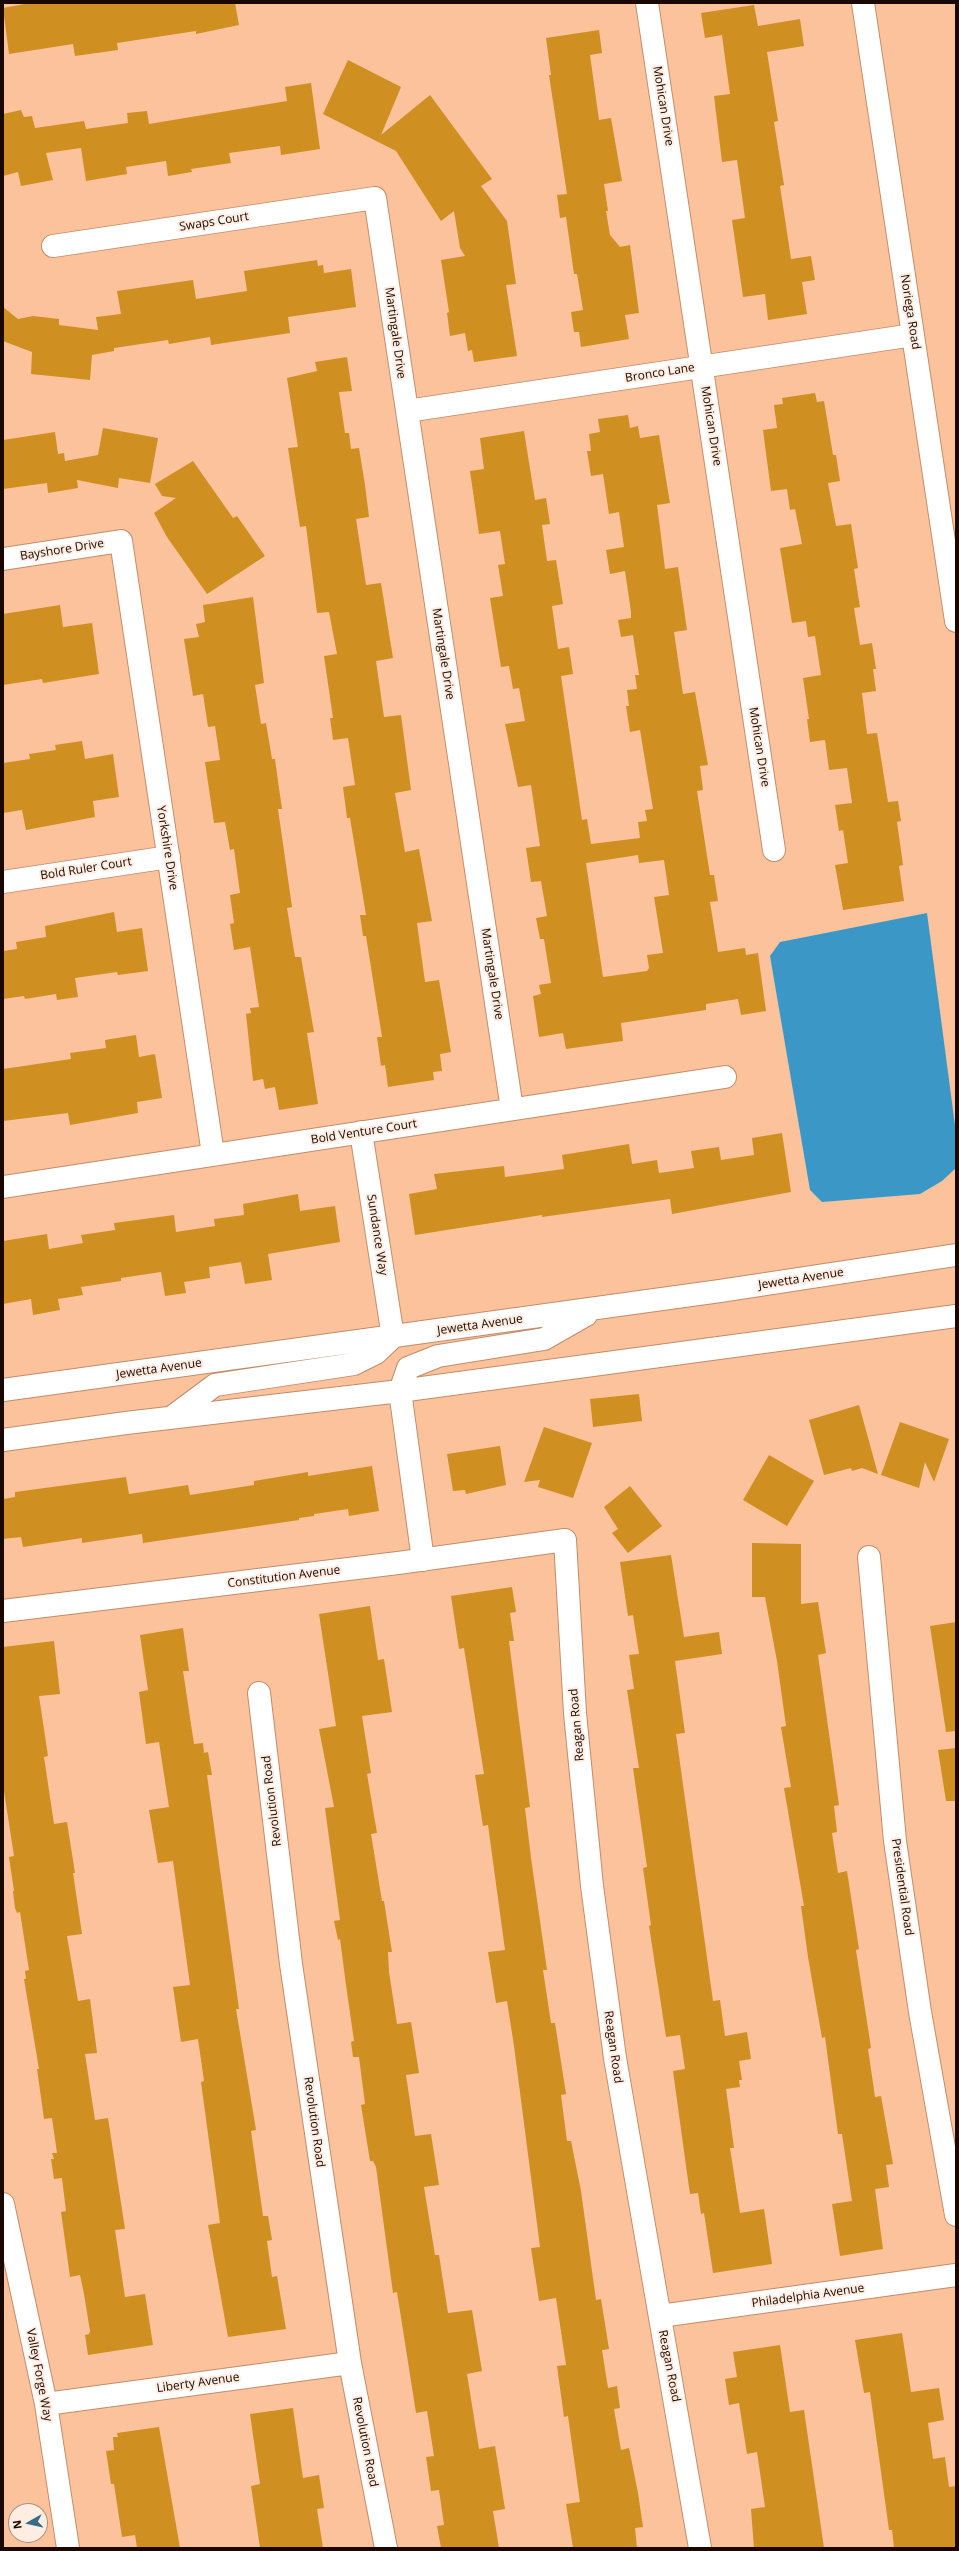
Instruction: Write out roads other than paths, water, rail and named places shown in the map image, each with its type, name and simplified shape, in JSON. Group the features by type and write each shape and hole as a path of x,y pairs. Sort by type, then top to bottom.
{"street":[{"name":"Mohican Drive","path":"647,3 774,850"},
{"name":"Noriega Road","path":"863,3 956,621"},
{"name":"Swaps Court","path":"54,246 375,198"},
{"name":"Martingale Drive","path":"375,198 512,1109"},
{"name":"Bronco Lane","path":"407,411 913,334"},
{"name":"Bayshore Drive","path":"3,559 121,541"},
{"name":"Yorkshire Drive","path":"121,541 213,1154"},
{"name":"Bold Ruler Court","path":"3,882 168,857"},
{"name":"Bold Venture Court","path":"3,1188 213,1154 725,1077"},
{"name":"Sundance Way","path":"361,1132 393,1337"},
{"name":"Jewetta Avenue","path":"3,1390 598,1308 956,1255"},
{"path":"423,1560 400,1391 408,1368 417,1363 438,1356 544,1339 598,1308"},
{"path":"3,1440 171,1418 400,1391 956,1316"},
{"path":"171,1418 215,1385 354,1364 376,1353 393,1337"},
{"name":"Constitution Avenue","path":"3,1611 423,1560 565,1540"},
{"name":"Reagan Road","path":"565,1540 575,1713 592,1886 621,2097 700,2548"},
{"name":"Presidential Road","path":"869,1557 896,1841 920,2012 956,2215"},
{"name":"Revolution Road","path":"259,1693 291,1964 350,2363 386,2548"},
{"name":"Valley Forge Way","path":"3,2204 46,2404 68,2548"},
{"name":"Philadelphia Avenue","path":"660,2316 956,2275"},
{"name":"Liberty Avenue","path":"46,2404 350,2363"}],"water":[{"path":"927,913 956,1133 956,1168 942,1181 920,1194 822,1202 810,1190 770,956 780,942"}]}
